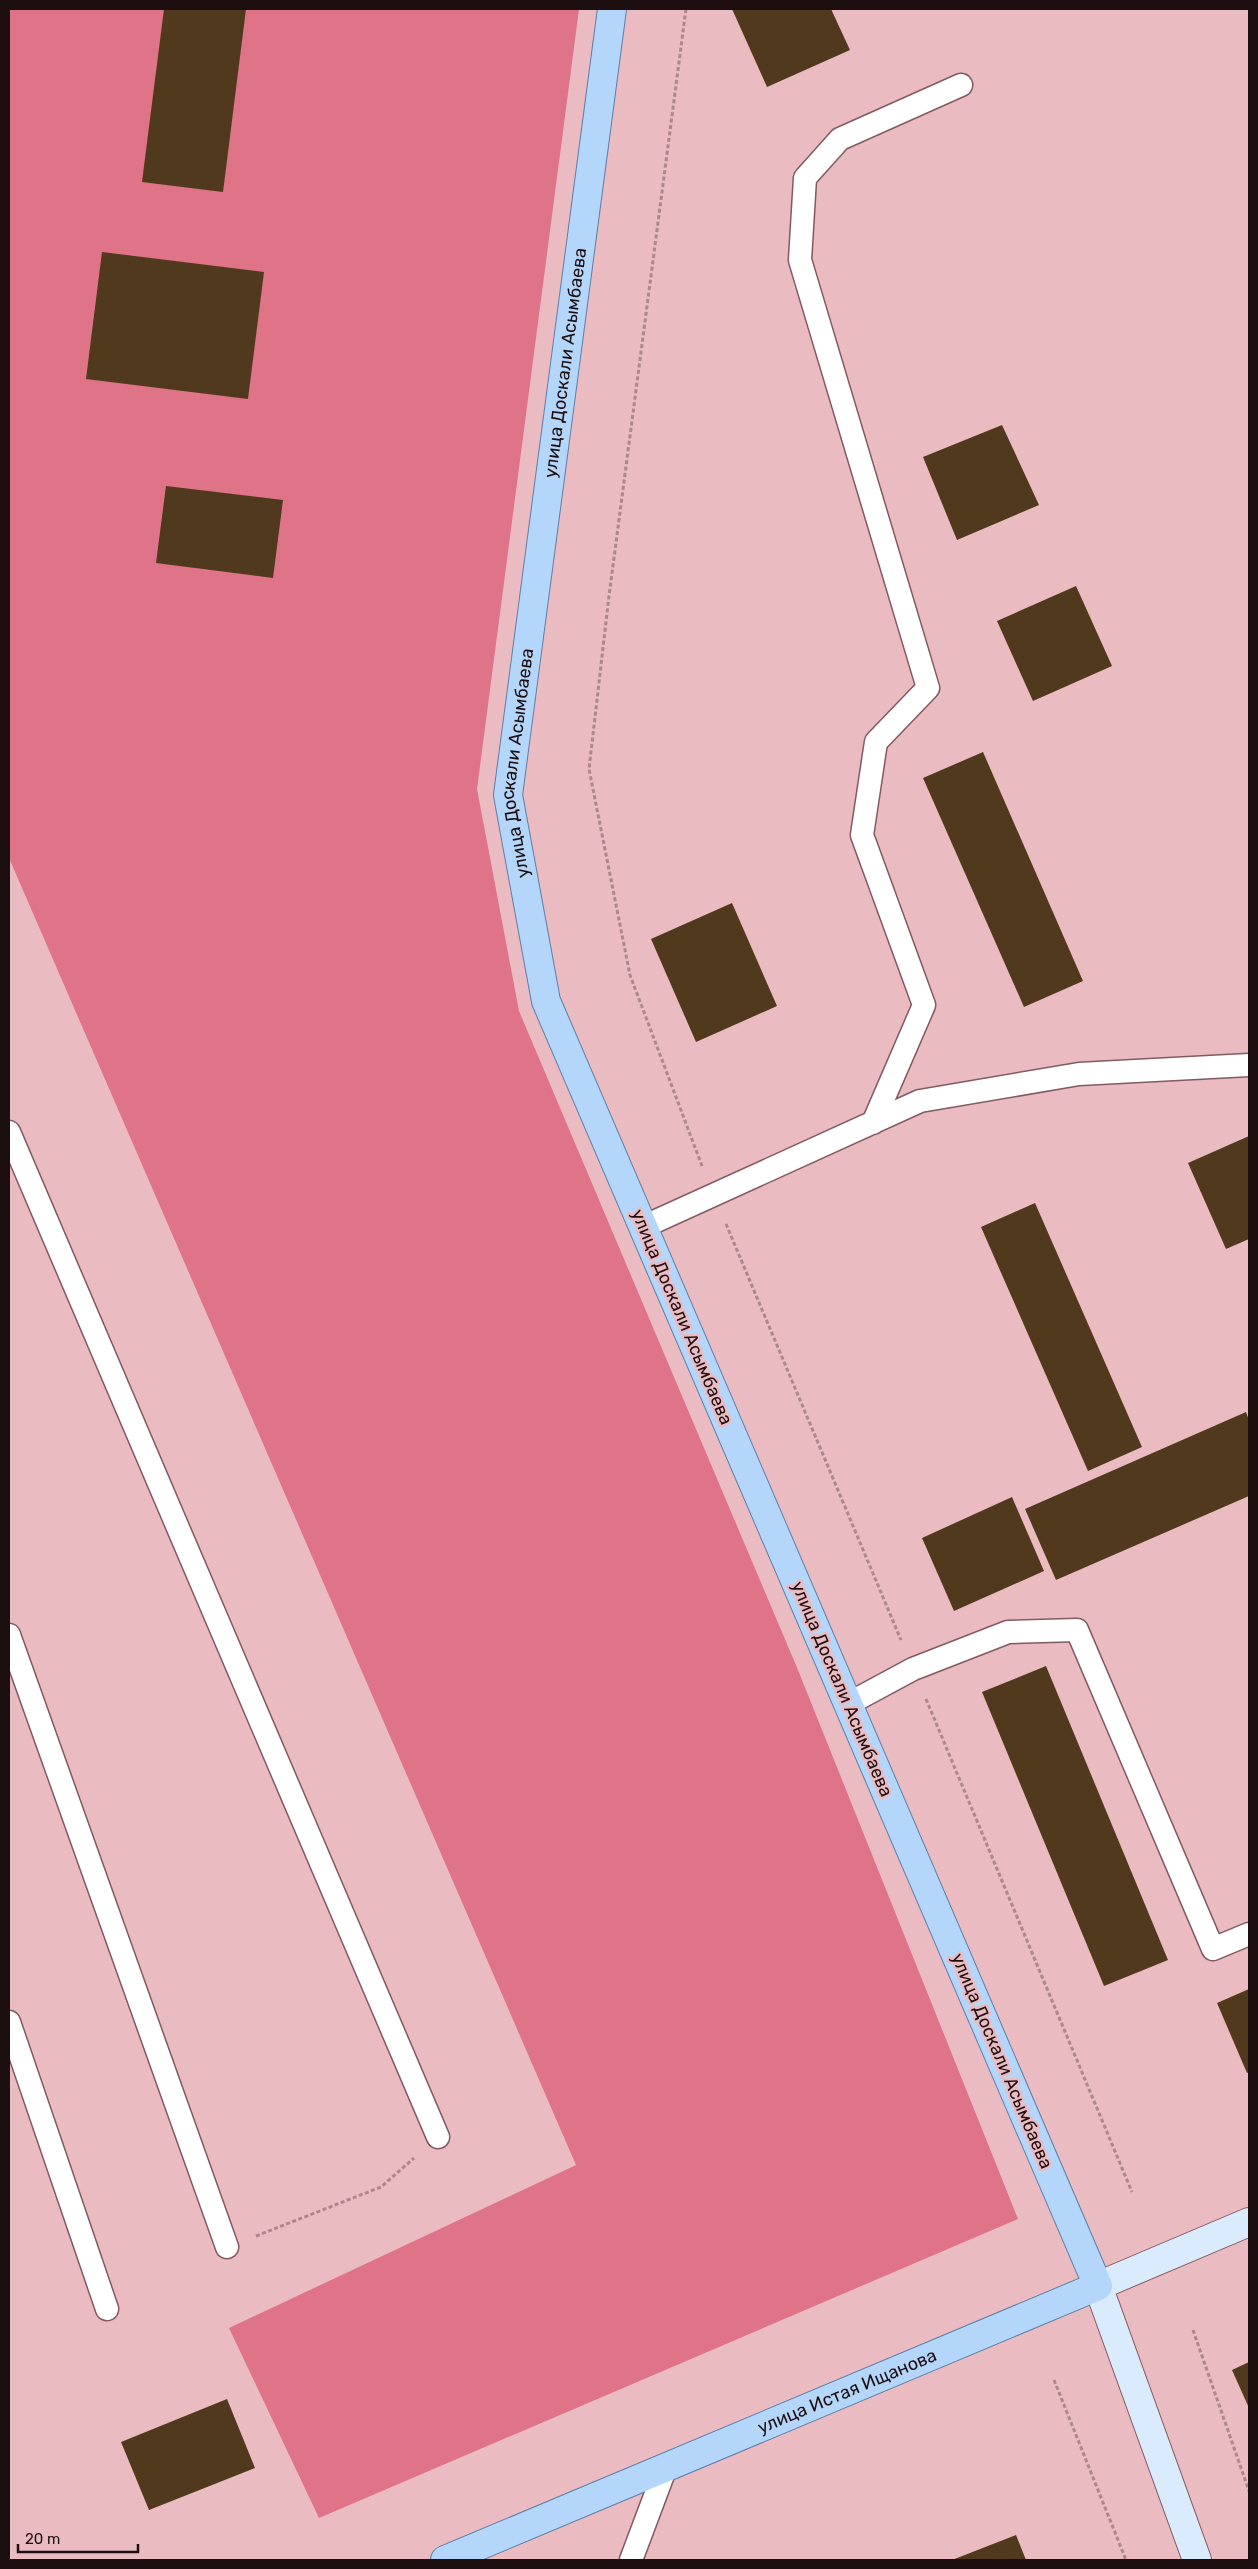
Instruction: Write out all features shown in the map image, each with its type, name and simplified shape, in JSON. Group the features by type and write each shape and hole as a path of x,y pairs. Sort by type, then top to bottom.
{"main road":[{"name":"улица Доскали Асымбаева","path":"612,9 508,795 546,1001 1098,2286"},
{"name":"улица Истая Ищанова","path":"444,2560 1098,2286"}],"street":[{"name":"улица Истая Ищанова","path":"1098,2286 1249,2222"},
{"name":"улица Доскали Асымбаева","path":"1098,2286 1197,2560"}],"lane":[{"path":"873,1123 924,1006 862,835 876,742 928,688 800,260 805,178 840,139 961,85"},
{"path":"643,1227 920,1101 1079,1074 1249,1065"},
{"path":"9,1132 438,2137"},
{"path":"848,1704 913,1669 1008,1632 1077,1630 1213,1949 1249,1934"},
{"path":"9,1635 227,2247"},
{"path":"9,2022 107,2309"},
{"path":"632,2560 666,2467"}],"path":[{"path":"686,9 611,577 589,769 630,975 690,1139 1132,2192"},
{"path":"227,2247 381,2187 438,2137"},
{"path":"1193,2330 1249,2491"},
{"path":"1054,2380 1126,2560"}],"shaded area":[{"path":"9,9 579,9 477,789 519,1011 798,1670 1018,2219 319,2518 229,2328 576,2165 9,858"}],"building":[{"path":"164,9 246,9 223,192 142,182"},
{"path":"732,9 831,9 850,50 767,87"},
{"path":"102,252 264,272 248,399 86,379"},
{"path":"1002,425 1039,505 957,540 923,457"},
{"path":"166,486 283,500 273,578 156,563"},
{"path":"1076,586 1112,666 1033,701 997,621"},
{"path":"983,752 1083,981 1024,1007 923,778"},
{"path":"732,903 777,1006 696,1042 651,939"},
{"path":"1249,1136 1249,1239 1226,1249 1188,1163"},
{"path":"1035,1203 1142,1447 1088,1471 981,1227"},
{"path":"1246,1412 1249,1420 1249,1496 1056,1580 1025,1509"},
{"path":"1012,1497 1044,1571 954,1611 922,1538"},
{"path":"1046,1666 1168,1960 1104,1986 982,1692"},
{"path":"1249,1989 1249,2072 1247,2073 1217,2003"},
{"path":"1249,2362 1249,2408 1232,2370"},
{"path":"227,2399 255,2468 149,2510 121,2442"},
{"path":"1016,2535 1026,2560 952,2560"}]}
